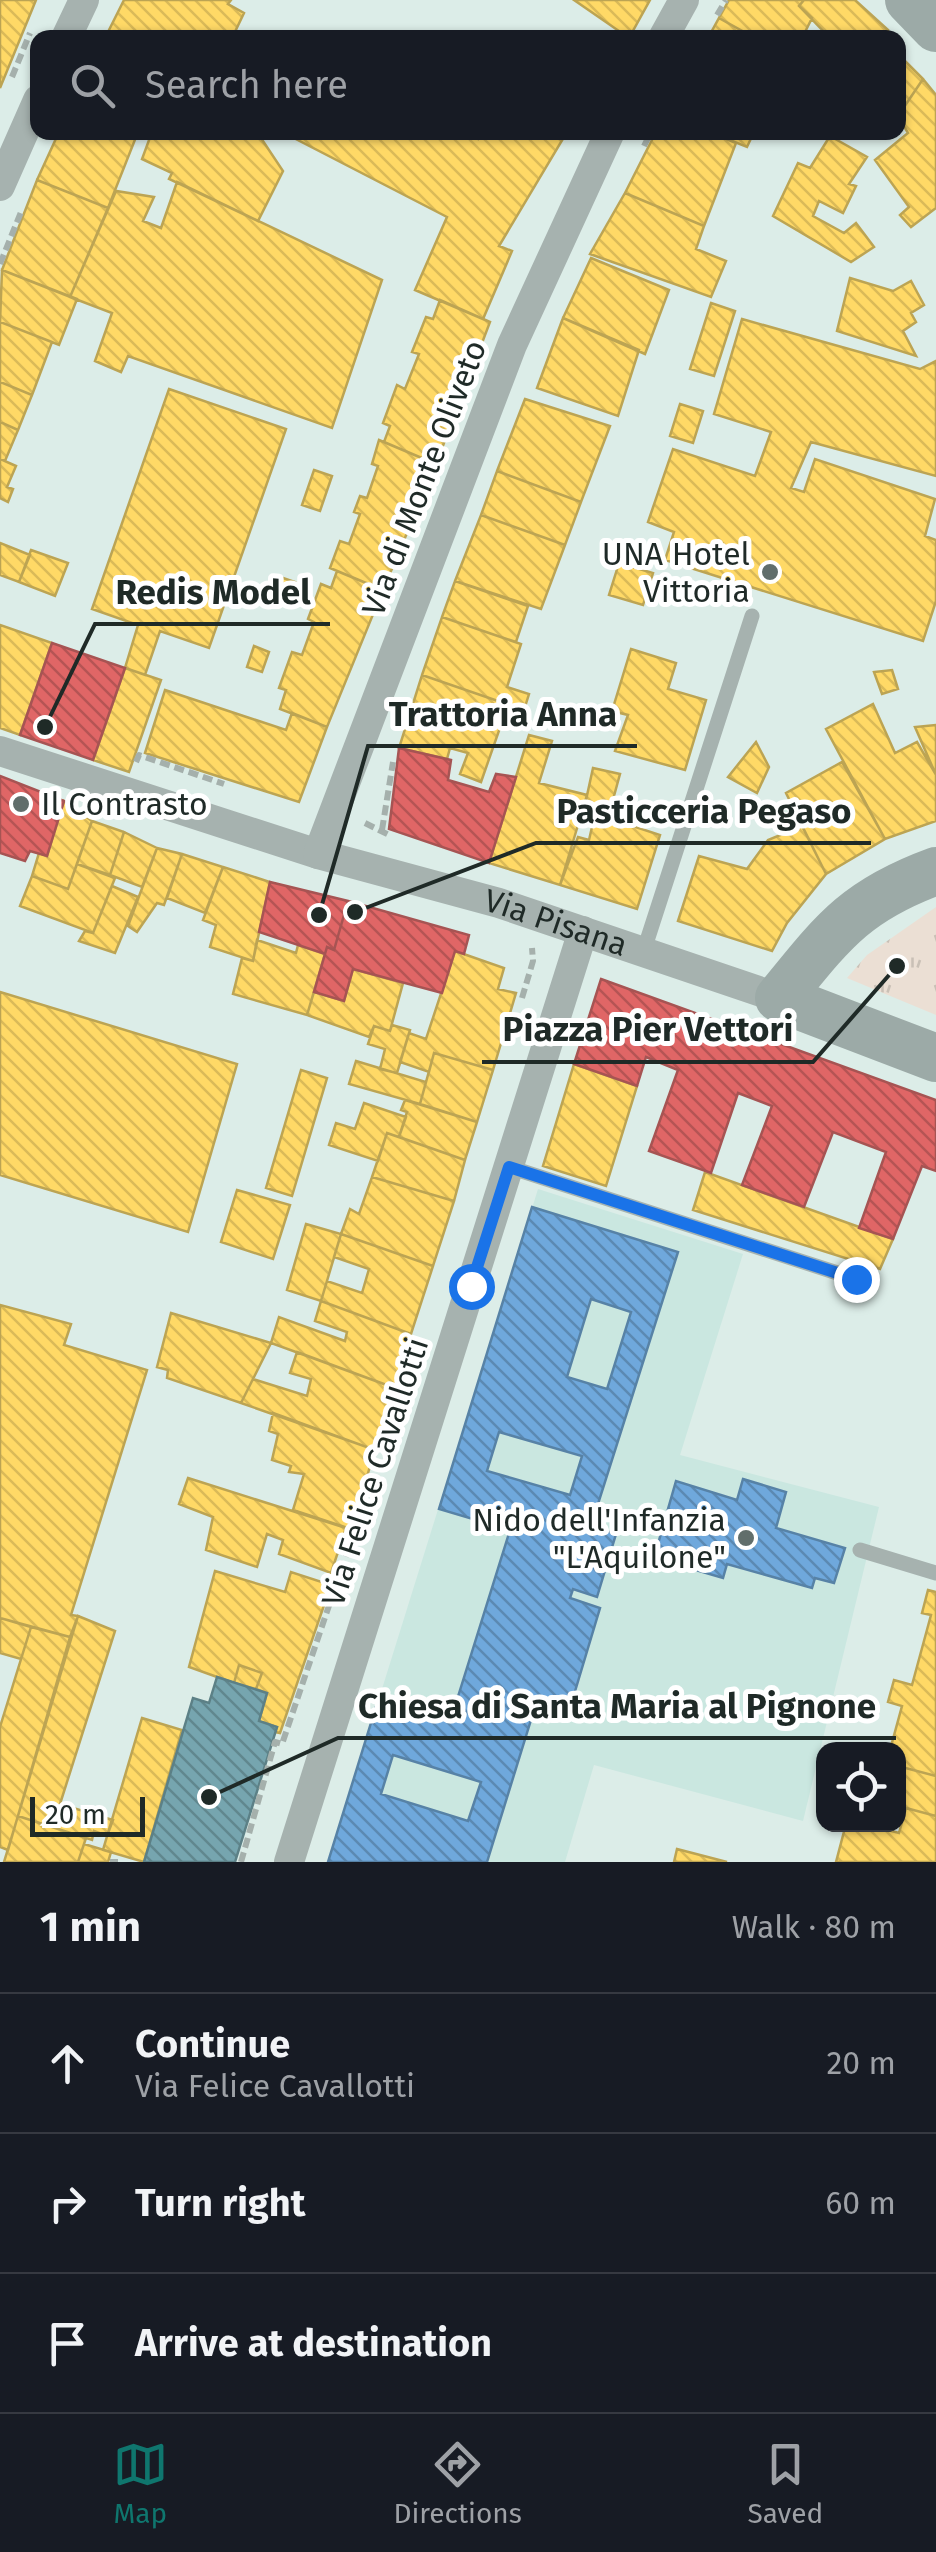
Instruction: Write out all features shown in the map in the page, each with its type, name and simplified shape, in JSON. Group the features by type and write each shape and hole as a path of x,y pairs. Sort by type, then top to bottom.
{"main road":[{"path":"909,0 936,28"},
{"path":"779,998 850,914 876,896 936,871"},
{"name":"Via Pisana","path":"779,998 936,1058"}],"street":[{"path":"70,30 84,0"},
{"path":"668,30 684,0"},
{"path":"0,186 30,118"},
{"name":"Via di Monte Oliveto","path":"318,854 512,345 606,140"},
{"name":"Via Pisana","path":"0,751 318,854 644,950 779,998"},
{"name":"Via Felice Cavallotti","path":"289,1862 584,931"}],"lane":[{"path":"644,950 752,616"},
{"path":"509,1167 856,1279"},
{"path":"860,1550 936,1573"}],"path":[{"path":"32,30 37,18"},
{"path":"8,88 30,35"},
{"path":"516,943 532,948 533,961 520,1007"},
{"path":"241,1862 276,1742 282,1744 357,1521"},
{"path":"110,1862 118,1862"}],"shaded area":[{"path":"538,1189 743,1254 680,1455 879,1507 822,1742 816,1742 816,1767 803,1821 594,1765 565,1862 328,1862"}],"green space":[{"path":"936,907 936,1015 847,978 867,955"}],"building: Homes":[{"path":"0,0 36,0 0,88"},
{"path":"124,0 231,0 228,4 244,13 236,30 109,30"},
{"path":"574,0 650,0 633,30 617,30"},
{"path":"729,0 804,0 799,6 812,18 806,30 741,30 719,18"},
{"path":"804,0 855,0 888,30 822,30 799,6"},
{"path":"719,18 741,30 712,30"},
{"path":"906,62 923,79 906,104"},
{"path":"923,79 936,95 936,208 911,227 900,215 909,207 875,160 899,140 906,140 906,104"},
{"path":"55,140 135,140 108,208 37,180"},
{"path":"149,140 262,140 283,171 258,221 169,179 172,173 142,159"},
{"path":"298,140 562,140 499,246 512,251 483,319 415,290 447,217"},
{"path":"652,140 736,143 704,226 625,193"},
{"path":"730,140 750,140 747,147"},
{"path":"828,140 837,140 867,157 849,184 856,186 843,213 819,201 813,216 844,233 856,223 874,247 851,262 773,216 798,163 810,168"},
{"path":"37,180 108,208 70,297 2,270"},
{"path":"177,182 382,280 332,428 128,356 121,372 95,361 112,313 70,297 116,191 154,197 143,221 161,228"},
{"path":"625,193 704,226 696,249 726,261 711,297 590,254"},
{"path":"591,258 669,290 645,354 563,318"},
{"path":"2,270 77,299 59,345 0,322"},
{"path":"850,278 893,291 911,281 924,305 911,313 916,322 903,331 916,356 837,331"},
{"path":"440,300 490,322 436,464 384,442 390,426 383,423 397,385 405,389 419,354 412,352 426,317 433,319"},
{"path":"711,303 735,311 714,376 690,369"},
{"path":"563,318 639,350 618,416 537,388"},
{"path":"742,319 920,369 936,361 936,476 811,442 791,488 804,492 815,459 935,499 925,536 936,540 936,601 923,641 665,560 674,532 648,522 673,449 755,476 771,432 714,414"},
{"path":"0,322 52,342 32,395 0,382"},
{"path":"0,382 32,395 18,430 0,422"},
{"path":"169,389 286,429 209,648 160,631 145,675 125,668 138,625 92,609"},
{"path":"525,399 610,426 581,502 497,471"},
{"path":"680,404 703,411 693,443 670,436"},
{"path":"0,422 18,430 5,461 0,459"},
{"path":"379,440 436,464 383,590 330,568 340,541 349,544 360,514 354,512 360,496 367,498 378,466 372,464"},
{"path":"0,459 16,466 7,487 13,489 8,502 0,498"},
{"path":"314,470 332,476 320,511 302,505"},
{"path":"497,471 581,502 565,545 481,515"},
{"path":"481,515 565,545 541,609 455,581"},
{"path":"0,543 30,555 19,582 0,575"},
{"path":"31,550 68,563 55,596 19,582"},
{"path":"619,563 653,573 643,605 609,595"},
{"path":"337,571 383,590 327,727 280,709 286,690 279,688 292,652 302,655 314,622 308,619 321,584 331,588"},
{"path":"280,577 295,582 288,603 273,598"},
{"path":"455,581 528,606 516,642 442,617"},
{"path":"442,617 521,644 507,687 529,694 524,710 422,675"},
{"path":"0,625 52,643 20,735 0,728"},
{"path":"254,646 269,652 262,672 247,667"},
{"path":"631,649 676,663 668,689 706,700 685,770 615,751 628,715 612,711"},
{"path":"125,668 161,680 129,772 93,760"},
{"path":"892,670 898,689 882,694 874,672"},
{"path":"422,675 524,710 517,727 502,722 481,782 460,774 468,753 450,748 447,759 399,748"},
{"path":"165,690 286,730 292,713 327,727 299,802 145,753"},
{"path":"873,704 895,753 917,742 936,775 936,821 885,839 826,729"},
{"path":"936,725 936,775 915,727"},
{"path":"529,735 552,741 539,783 587,795 560,885 489,863"},
{"path":"756,742 769,767 757,793 728,777"},
{"path":"842,762 885,839 826,874 786,793"},
{"path":"593,768 620,774 608,818 660,835 637,909 560,885 578,837 589,840 592,827 581,823"},
{"path":"64,801 92,821 68,889 32,876 39,853 47,856"},
{"path":"92,821 124,832 110,875 77,864"},
{"path":"802,826 826,874 787,923 772,951 678,921 699,856 747,869 768,840"},
{"path":"124,832 157,848 142,887 110,875"},
{"path":"157,848 182,854 164,905 157,903 137,932 128,926"},
{"path":"182,854 223,867 205,913 167,898"},
{"path":"77,864 115,878 93,933 20,906 32,876 68,889"},
{"path":"223,867 270,882 253,961 210,947 216,925 203,920"},
{"path":"112,886 138,897 115,953 79,941 85,931 93,933"},
{"path":"257,940 296,953 298,945 325,954 307,1015 233,994 242,958 253,961"},
{"path":"455,951 504,968 498,989 516,993 493,1070 434,1053 429,1072 400,1062 409,1033 426,1039"},
{"path":"353,969 403,983 390,1031 374,1026 369,1037 307,1015 314,992 344,1001"},
{"path":"0,992 237,1064 188,1232 0,1175"},
{"path":"392,1025 410,1030 397,1073 380,1069 385,1049 368,1044 374,1026 390,1031"},
{"path":"434,1053 493,1070 477,1122 420,1104"},
{"path":"356,1061 426,1082 420,1104 349,1084"},
{"path":"574,1064 637,1086 606,1186 543,1166"},
{"path":"301,1070 327,1078 292,1196 266,1188"},
{"path":"405,1100 477,1122 465,1160 399,1137 407,1112 401,1110"},
{"path":"364,1103 406,1117 399,1137 387,1133 378,1161 329,1145 336,1123 355,1129"},
{"path":"387,1133 465,1160 454,1201 372,1177"},
{"path":"705,1172 893,1239 880,1269 693,1210"},
{"path":"372,1177 454,1201 433,1266 341,1234 350,1209 359,1214"},
{"path":"237,1190 290,1205 273,1259 221,1242"},
{"path":"306,1224 341,1234 321,1301 287,1290"},
{"path":"341,1234 433,1266 411,1334 321,1301 327,1281 362,1293 369,1269 334,1257"},
{"path":"321,1301 411,1334 395,1388 271,1343 279,1317 345,1341 347,1332 315,1321"},
{"path":"0,1305 71,1324 64,1345 147,1370 71,1615 78,1616 70,1637 0,1618"},
{"path":"171,1313 271,1343 241,1403 167,1378 168,1370 157,1367"},
{"path":"297,1352 395,1388 375,1450 241,1403 253,1379 307,1396 311,1379 290,1373"},
{"path":"273,1413 375,1450 351,1529 293,1510 304,1474 289,1472 291,1466 272,1460 278,1434 269,1431"},
{"path":"188,1478 346,1528 331,1573 279,1554 283,1540 267,1534 257,1567 206,1550 213,1517 179,1504"},
{"path":"215,1571 285,1592 291,1572 331,1585 280,1733 275,1732 277,1727 259,1721 267,1693 256,1689 262,1673 239,1665 234,1683 189,1667"},
{"path":"928,1590 936,1592 936,1776 906,1768 906,1742 892,1742 902,1706 888,1702 894,1680 912,1685 931,1615 922,1613"},
{"path":"78,1616 115,1631 60,1804 113,1820 107,1836 94,1831 92,1840 18,1816"},
{"path":"0,1618 31,1627 21,1659 0,1653"},
{"path":"31,1627 70,1637 8,1850 0,1847 0,1727"},
{"path":"239,1665 262,1673 256,1689 234,1683"},
{"path":"142,1718 182,1730 144,1862 103,1850"},
{"path":"906,1768 936,1776 936,1816 906,1808"},
{"path":"906,1808 936,1816 936,1862 836,1862 844,1832 906,1832"},
{"path":"18,1816 86,1838 78,1862 4,1862"},
{"path":"84,1844 111,1852 108,1862 78,1862"},
{"path":"677,1849 727,1862 674,1862"}],"building: Shops":[{"path":"52,643 125,668 93,760 20,735"},
{"path":"399,748 451,760 448,780 489,792 496,774 516,777 489,863 389,829"},
{"path":"0,776 64,801 47,856 30,851 25,861 0,853"},
{"path":"270,882 348,901 334,950 327,947 325,954 259,932"},
{"path":"348,901 469,935 464,954 455,951 442,993 353,969 344,1001 314,992 327,947 334,950"},
{"path":"601,979 936,1100 936,1171 922,1166 893,1239 859,1228 886,1152 833,1132 804,1207 742,1185 772,1106 738,1093 711,1173 649,1151 678,1070 646,1057 637,1086 574,1064"}],"building: Schools":[{"path":"532,1207 678,1252 591,1526 616,1534 597,1597 573,1589 570,1598 600,1608 567,1718 535,1707 487,1862 328,1862 379,1697 451,1719 510,1530 439,1509","holes":["591,1299 631,1312 607,1389 567,1377","499,1432 582,1456 570,1495 487,1471","393,1755 481,1782 468,1821 381,1794"]},
{"path":"743,1479 786,1492 776,1528 845,1548 834,1583 815,1578 812,1588 727,1564 723,1578 654,1558 676,1481 737,1500"}],"building: Public":[{"path":"217,1677 267,1693 259,1721 277,1727 235,1862 144,1862 193,1698 209,1703"}],"place":[{"name":"UNA Hotel Vittoria","path":"770,572"},
{"name":"Redis Model","path":"45,727"},
{"name":"Il Contrasto","path":"21,804"},
{"name":"Pasticceria Pegaso","path":"355,912"},
{"name":"Trattoria Anna","path":"319,915"},
{"name":"Piazza Pier Vettori","path":"897,966"},
{"name":"Nido dell'Infanzia \"L'Aquilone\"","path":"746,1538"},
{"name":"Chiesa di Santa Maria al Pignone","path":"209,1797"}],"route":[{"path":"471,1286 509,1167 856,1279"}]}
